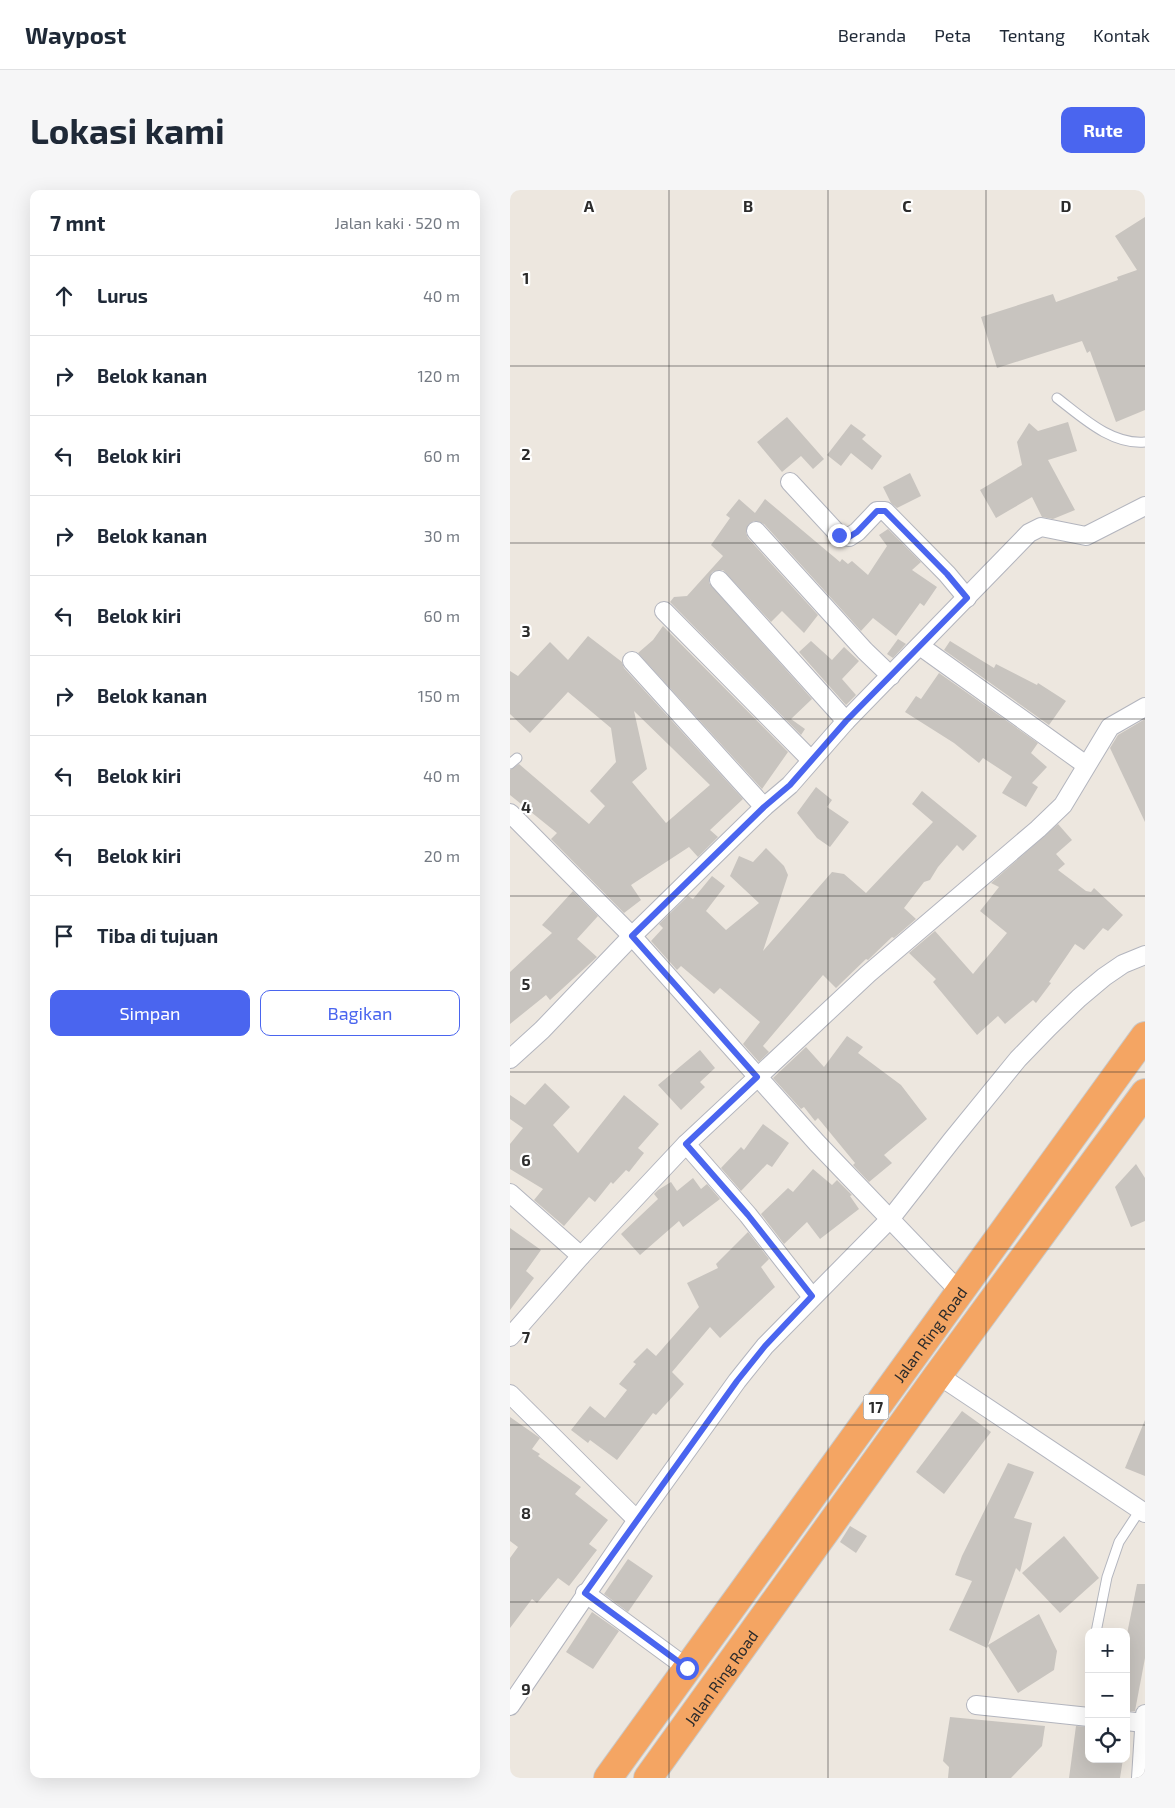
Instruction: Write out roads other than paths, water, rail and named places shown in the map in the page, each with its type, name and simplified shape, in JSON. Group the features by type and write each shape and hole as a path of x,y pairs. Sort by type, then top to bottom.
{"highway":[{"name":"Jalan Ring Road","path":"608,1778 1145,1036"},
{"name":"Jalan Ring Road","path":"648,1778 938,1375 1145,1093"}],"street":[{"path":"790,482 839,535 849,537 857,532 877,511 885,511 947,574 967,598"},
{"path":"510,1059 542,1030 632,936 764,807 790,785 846,721 1029,533 1042,527 1086,536 1145,506"},
{"path":"756,532 865,651 891,676"},
{"path":"719,580 846,721"},
{"path":"664,611 811,760"},
{"path":"920,646 1086,765"},
{"path":"632,661 764,807"},
{"path":"510,1336 581,1256 686,1144 868,974 1045,823 1063,805 1110,726 1145,707"},
{"path":"510,813 632,936 817,1143 960,1292"},
{"path":"510,1706 585,1593 737,1381 765,1346 812,1296 891,1218 1018,1059 1079,998 1104,977 1123,964 1145,955"},
{"path":"686,1144 748,1215 812,1296"},
{"path":"510,1193 581,1256"},
{"path":"938,1375 1142,1511"},
{"path":"510,1394 637,1520"},
{"path":"585,1593 687,1668"},
{"path":"976,1706 1085,1717"},
{"path":"1138,1719 1140,1778"}],"lane":[{"path":"1057,398 1102,431 1119,438 1145,442"},
{"path":"1097,1628 1107,1577 1119,1542 1142,1511"}]}
